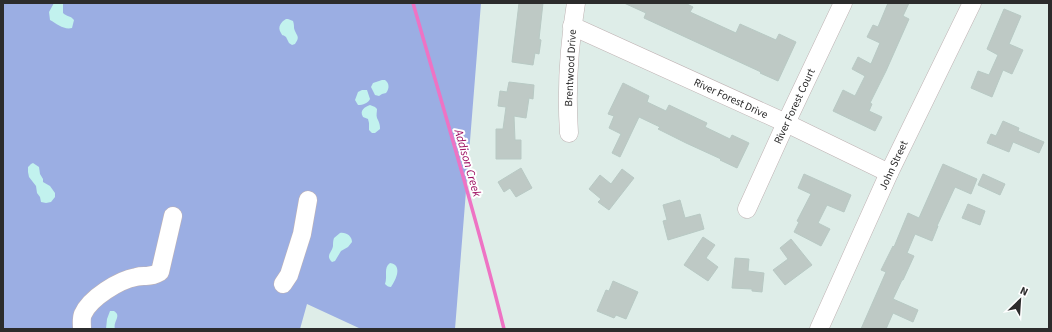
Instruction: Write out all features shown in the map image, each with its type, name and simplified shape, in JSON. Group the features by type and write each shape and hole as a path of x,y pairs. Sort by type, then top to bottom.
{"street":[{"name":"Brentwood Drive","path":"569,133 568,98 572,26 576,3"},
{"name":"River Forest Court","path":"747,209 843,3"},
{"name":"John Street","path":"819,329 889,173 972,3"},
{"name":"River Forest Drive","path":"572,26 786,123 889,173"},
{"path":"283,284 289,275 302,234 308,200"},
{"path":"82,329 83,314 88,306 108,288 136,276 152,276 160,272 173,216"}],"shaded area":[{"path":"3,3 481,3 455,329 361,329 307,304 300,329 3,329"}],"sand":[{"path":"54,3 63,3 63,13 74,20 72,28 63,27 50,20 49,12"},
{"path":"286,19 293,21 294,28 298,36 295,44 292,45 286,37 282,35 279,29 280,25"},
{"path":"385,80 388,84 387,91 379,96 375,95 371,87 373,83"},
{"path":"367,90 370,99 365,104 358,105 355,100 358,92"},
{"path":"370,105 377,109 380,129 375,133 372,133 369,130 368,119 362,115 363,109"},
{"path":"33,163 39,167 43,182 50,186 55,193 55,197 51,202 41,202 36,186 29,177 28,167"},
{"path":"340,233 348,235 352,242 348,247 341,251 335,261 332,262 329,256 334,238"},
{"path":"390,263 394,264 397,270 395,281 391,287 385,284 386,270"},
{"path":"110,311 114,311 117,315 115,329 106,329"}],"building":[{"path":"519,3 543,3 539,54 535,53 533,65 512,62"},
{"path":"624,3 685,3 693,7 690,12 736,33 740,24 776,40 779,34 796,42 778,81 644,18 646,13"},
{"path":"888,3 909,3 903,16 909,19 870,103 872,104 869,111 882,117 875,131 833,111 843,90 855,96 865,76 852,69 858,57 871,64 880,43 867,37 873,25 878,27"},
{"path":"1004,9 1021,16 1009,44 1023,50 1012,74 1003,70 992,97 971,88 978,71 989,75 998,55 987,49"},
{"path":"509,82 534,85 533,99 529,98 526,118 514,116 515,140 521,140 521,159 496,159 496,129 503,129 506,107 498,106 500,91 507,92"},
{"path":"623,83 649,96 647,102 666,111 669,105 707,123 705,127 730,139 732,135 749,143 737,168 658,129 660,127 639,117 620,157 612,153 621,134 609,128 614,116 608,114"},
{"path":"1003,121 1019,128 1018,131 1044,142 1039,153 1013,142 1009,152 987,143 991,134 996,136"},
{"path":"943,164 977,179 971,194 955,187 937,226 932,241 915,234 907,253 914,256 893,299 918,310 913,322 893,313 886,329 861,329 886,272 881,270 893,246 894,247 908,213 919,218"},
{"path":"521,168 532,188 516,197 510,188 504,192 498,182"},
{"path":"622,169 634,178 609,210 598,202 601,199 589,189 600,175 611,184"},
{"path":"804,174 851,195 844,212 827,205 818,223 830,229 821,246 794,232 799,222 797,221 811,194 798,188"},
{"path":"983,174 1005,184 1000,195 978,185"},
{"path":"680,200 685,218 700,214 704,229 668,240 663,221 667,220 663,205"},
{"path":"968,204 985,211 980,225 962,218"},
{"path":"703,237 715,245 706,258 718,267 708,281 684,265"},
{"path":"791,239 812,265 785,285 773,270 788,259 780,248"},
{"path":"735,258 749,259 748,271 764,273 762,292 752,291 752,289 732,288"},
{"path":"613,281 638,292 626,319 616,315 614,318 597,311 606,290 609,291"}],"waterway":[{"name":"Addison Creek","path":"413,3 472,206 504,329"}]}
